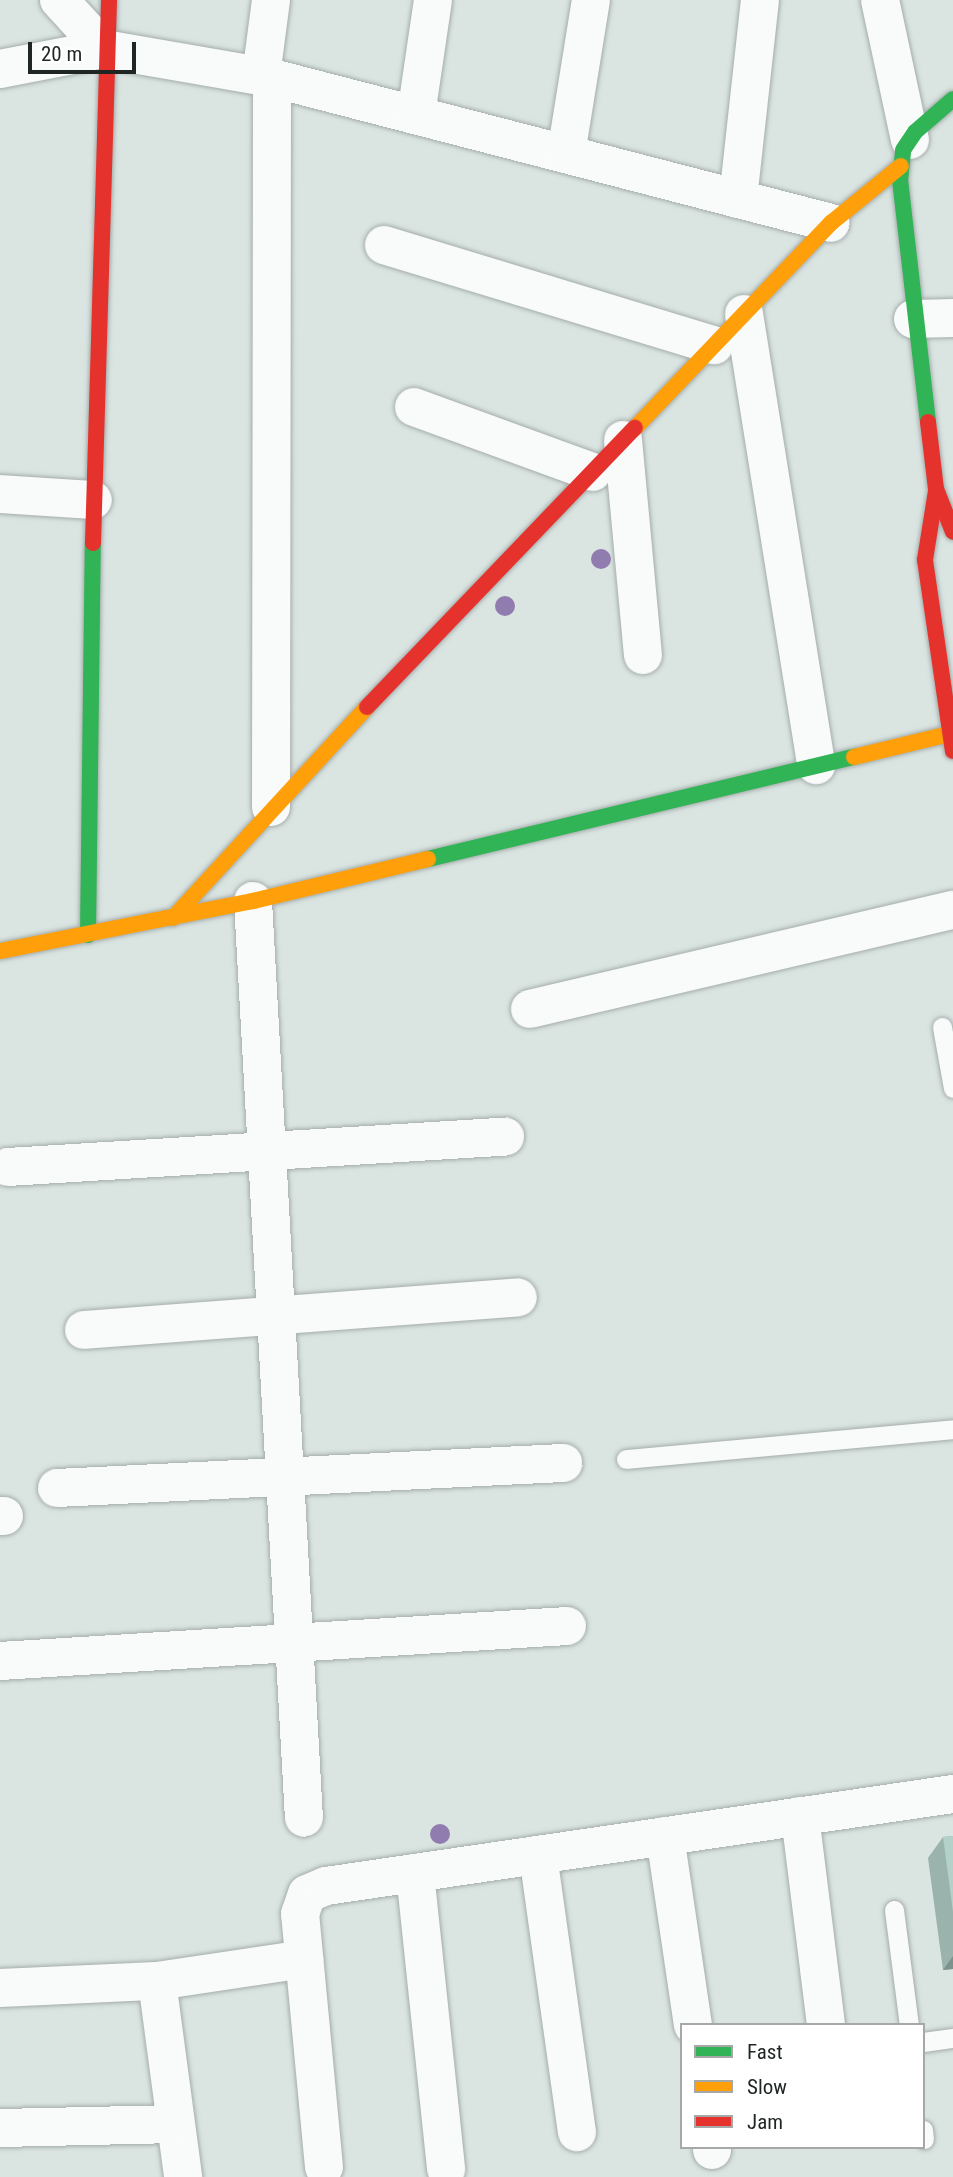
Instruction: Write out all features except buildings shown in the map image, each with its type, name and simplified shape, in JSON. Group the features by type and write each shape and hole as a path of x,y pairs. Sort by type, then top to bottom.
{"street":[{"path":"59,0 104,49"},
{"path":"88,935 93,500 104,49 109,0"},
{"path":"271,0 267,77 271,807"},
{"path":"416,115 433,0"},
{"path":"566,154 591,0"},
{"path":"738,199 760,0"},
{"path":"880,0 906,153 913,319 936,489 953,532"},
{"path":"0,69 104,49 267,77 831,223"},
{"path":"173,918 271,807 831,223 906,153 953,99"},
{"path":"384,244 714,345"},
{"path":"744,314 816,765"},
{"path":"913,319 953,318"},
{"path":"414,407 593,472"},
{"path":"623,440 643,656"},
{"path":"936,489 925,560 953,751"},
{"path":"0,494 93,500"},
{"path":"0,951 253,901 952,733"},
{"path":"253,901 288,1474 304,1818"},
{"path":"530,1009 953,910"},
{"path":"8,1167 505,1137"},
{"path":"84,1329 518,1297"},
{"path":"57,1488 288,1474 563,1463"},
{"path":"0,1661 296,1640 567,1626"},
{"path":"324,2167 300,1914 307,1894 326,1886 953,1794"},
{"path":"800,1816 826,2023"},
{"path":"665,1836 693,2023"},
{"path":"538,1855 577,2132"},
{"path":"415,1873 446,2169"},
{"path":"0,1988 157,1981 304,1959"},
{"path":"157,1981 183,2177"},
{"path":"0,2128 175,2124"}],"lane":[{"path":"942,1027 953,1088"},
{"path":"626,1459 953,1429"},
{"path":"894,1910 909,2023"},
{"path":"925,2042 953,2038"}],"traffic: fast":[{"path":"928,422 900,181 903,150 915,132 953,99"},
{"path":"88,935 93,543"},
{"path":"428,859 854,757"}],"traffic: slow":[{"path":"635,428 831,223 901,166"},
{"path":"173,918 367,707"},
{"path":"854,757 953,733"},
{"path":"0,951 253,901 428,859"}],"traffic: jam":[{"path":"93,543 109,0"},
{"path":"928,422 936,489 953,532"},
{"path":"367,707 635,428"},
{"path":"936,491 925,560 953,751"}]}
